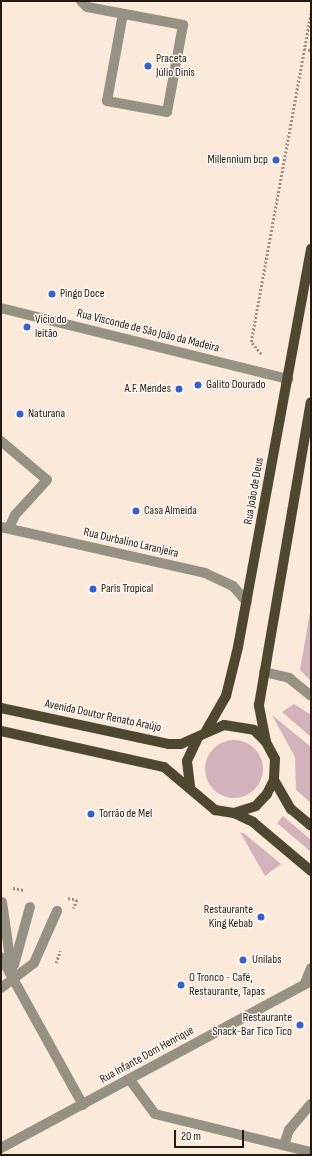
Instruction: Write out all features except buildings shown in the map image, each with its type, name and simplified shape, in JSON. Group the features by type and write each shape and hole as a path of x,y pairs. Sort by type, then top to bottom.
{"main road":[{"name":"Rua João de Deus","path":"202,734 226,696 247,602 311,249"},
{"path":"234,813 256,806 267,794 274,780 274,759 266,742 259,705 311,402"},
{"name":"Avenida Doutor Renato Araújo","path":"1,708 169,744 182,744 224,725 242,726 266,742"},
{"path":"1,731 164,767 190,786 198,799 215,810 234,813 253,822 311,871"},
{"path":"190,786 187,761 202,734"},
{"path":"274,780 291,809 311,826"}],"street":[{"path":"84,4 123,14 183,25 167,112 107,101 123,14"},
{"name":"Rua Visconde de São João da Madeira","path":"1,308 288,379"},
{"path":"1,440 46,480 5,528"},
{"name":"Rua Durbalino Laranjeira","path":"5,528 205,572 233,586 247,602"},
{"path":"264,672 289,678 311,696"},
{"path":"2,902 13,981"},
{"path":"13,981 14,958 30,906"},
{"path":"1,988 13,981 34,963 57,911"},
{"path":"1,957 83,1105"},
{"name":"Rua Infante Dom Henrique","path":"1,1148 130,1080 308,982 311,968"},
{"path":"1,971 13,981"},
{"path":"130,1080 155,1114 311,1152"},
{"path":"284,1145 289,1130 311,1104"}],"path":[{"path":"263,357 251,342 311,13"},
{"path":"304,49 311,50"}],"shaded area":[{"path":"311,607 311,681 300,670"},
{"path":"294,704 311,715 311,737 282,712"},
{"path":"272,715 311,747 311,803 296,790 295,757"},
{"path":"228,740 240,740 255,748 263,763 263,775 255,790 240,798 228,798 213,790 205,775 205,763 213,748"},
{"path":"283,816 311,840 311,852 277,823"},
{"path":"240,832 245,834 281,864 265,876"}],"place":[{"name":"Praceta Júlio Dinis","path":"148,66"},
{"name":"Millennium bcp","path":"276,160"},
{"name":"Pingo Doce","path":"52,294"},
{"name":"Vício do leitão","path":"27,327"},
{"name":"Galito Dourado","path":"198,385"},
{"name":"A.F. Mendes","path":"179,389"},
{"name":"Naturana","path":"20,414"},
{"name":"Casa Almeida","path":"136,511"},
{"name":"Paris Tropical","path":"93,589"},
{"name":"Torrão de Mel","path":"91,814"},
{"name":"Restaurante King Kebab","path":"261,917"},
{"name":"Unilabs","path":"243,960"},
{"name":"O Tronco - Café, Restaurante, Tapas","path":"181,985"},
{"name":"Restaurante Snack-Bar Tico Tico","path":"300,1025"}]}
